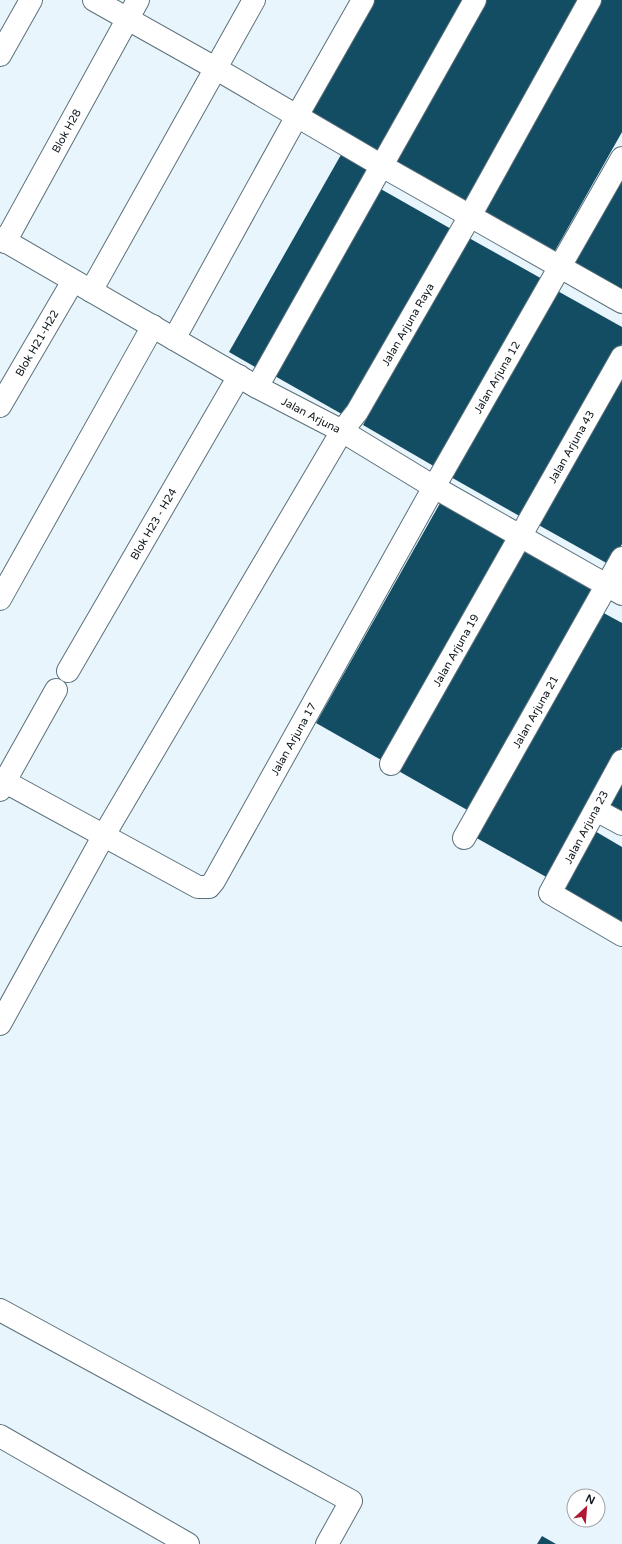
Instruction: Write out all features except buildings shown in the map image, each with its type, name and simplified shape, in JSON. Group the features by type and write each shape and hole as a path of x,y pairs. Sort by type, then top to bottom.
{"street":[{"path":"0,55 31,0"},
{"path":"94,0 622,302"},
{"name":"Blok H28","path":"3,240 138,0"},
{"name":"Blok H21-H22","path":"0,406 82,286 215,68 254,0"},
{"path":"174,339 363,0"},
{"path":"257,387 475,0"},
{"name":"Jalan Arjuna Raya","path":"0,1024 104,835 342,431 357,412 470,216 590,0"},
{"name":"Jalan Arjuna 12","path":"434,487 622,158"},
{"name":"Jalan Arjuna","path":"3,240 257,387 342,431 434,487 614,590"},
{"path":"0,599 153,326"},
{"name":"Jalan Arjuna 43","path":"520,536 622,357"},
{"name":"Blok H23 - H24","path":"68,671 239,376"},
{"name":"Jalan Arjuna 17","path":"104,835 198,887 208,887 221,868 434,487"},
{"name":"Jalan Arjuna 19","path":"391,764 520,536"},
{"name":"Jalan Arjuna 21","path":"464,838 614,590 622,558"},
{"path":"56,690 2,784 104,835"},
{"name":"Jalan Arjuna 23","path":"622,761 550,894 622,935"},
{"path":"596,810 622,824"},
{"path":"0,1310 351,1501 327,1544"},
{"path":"0,1436 188,1544"}]}
